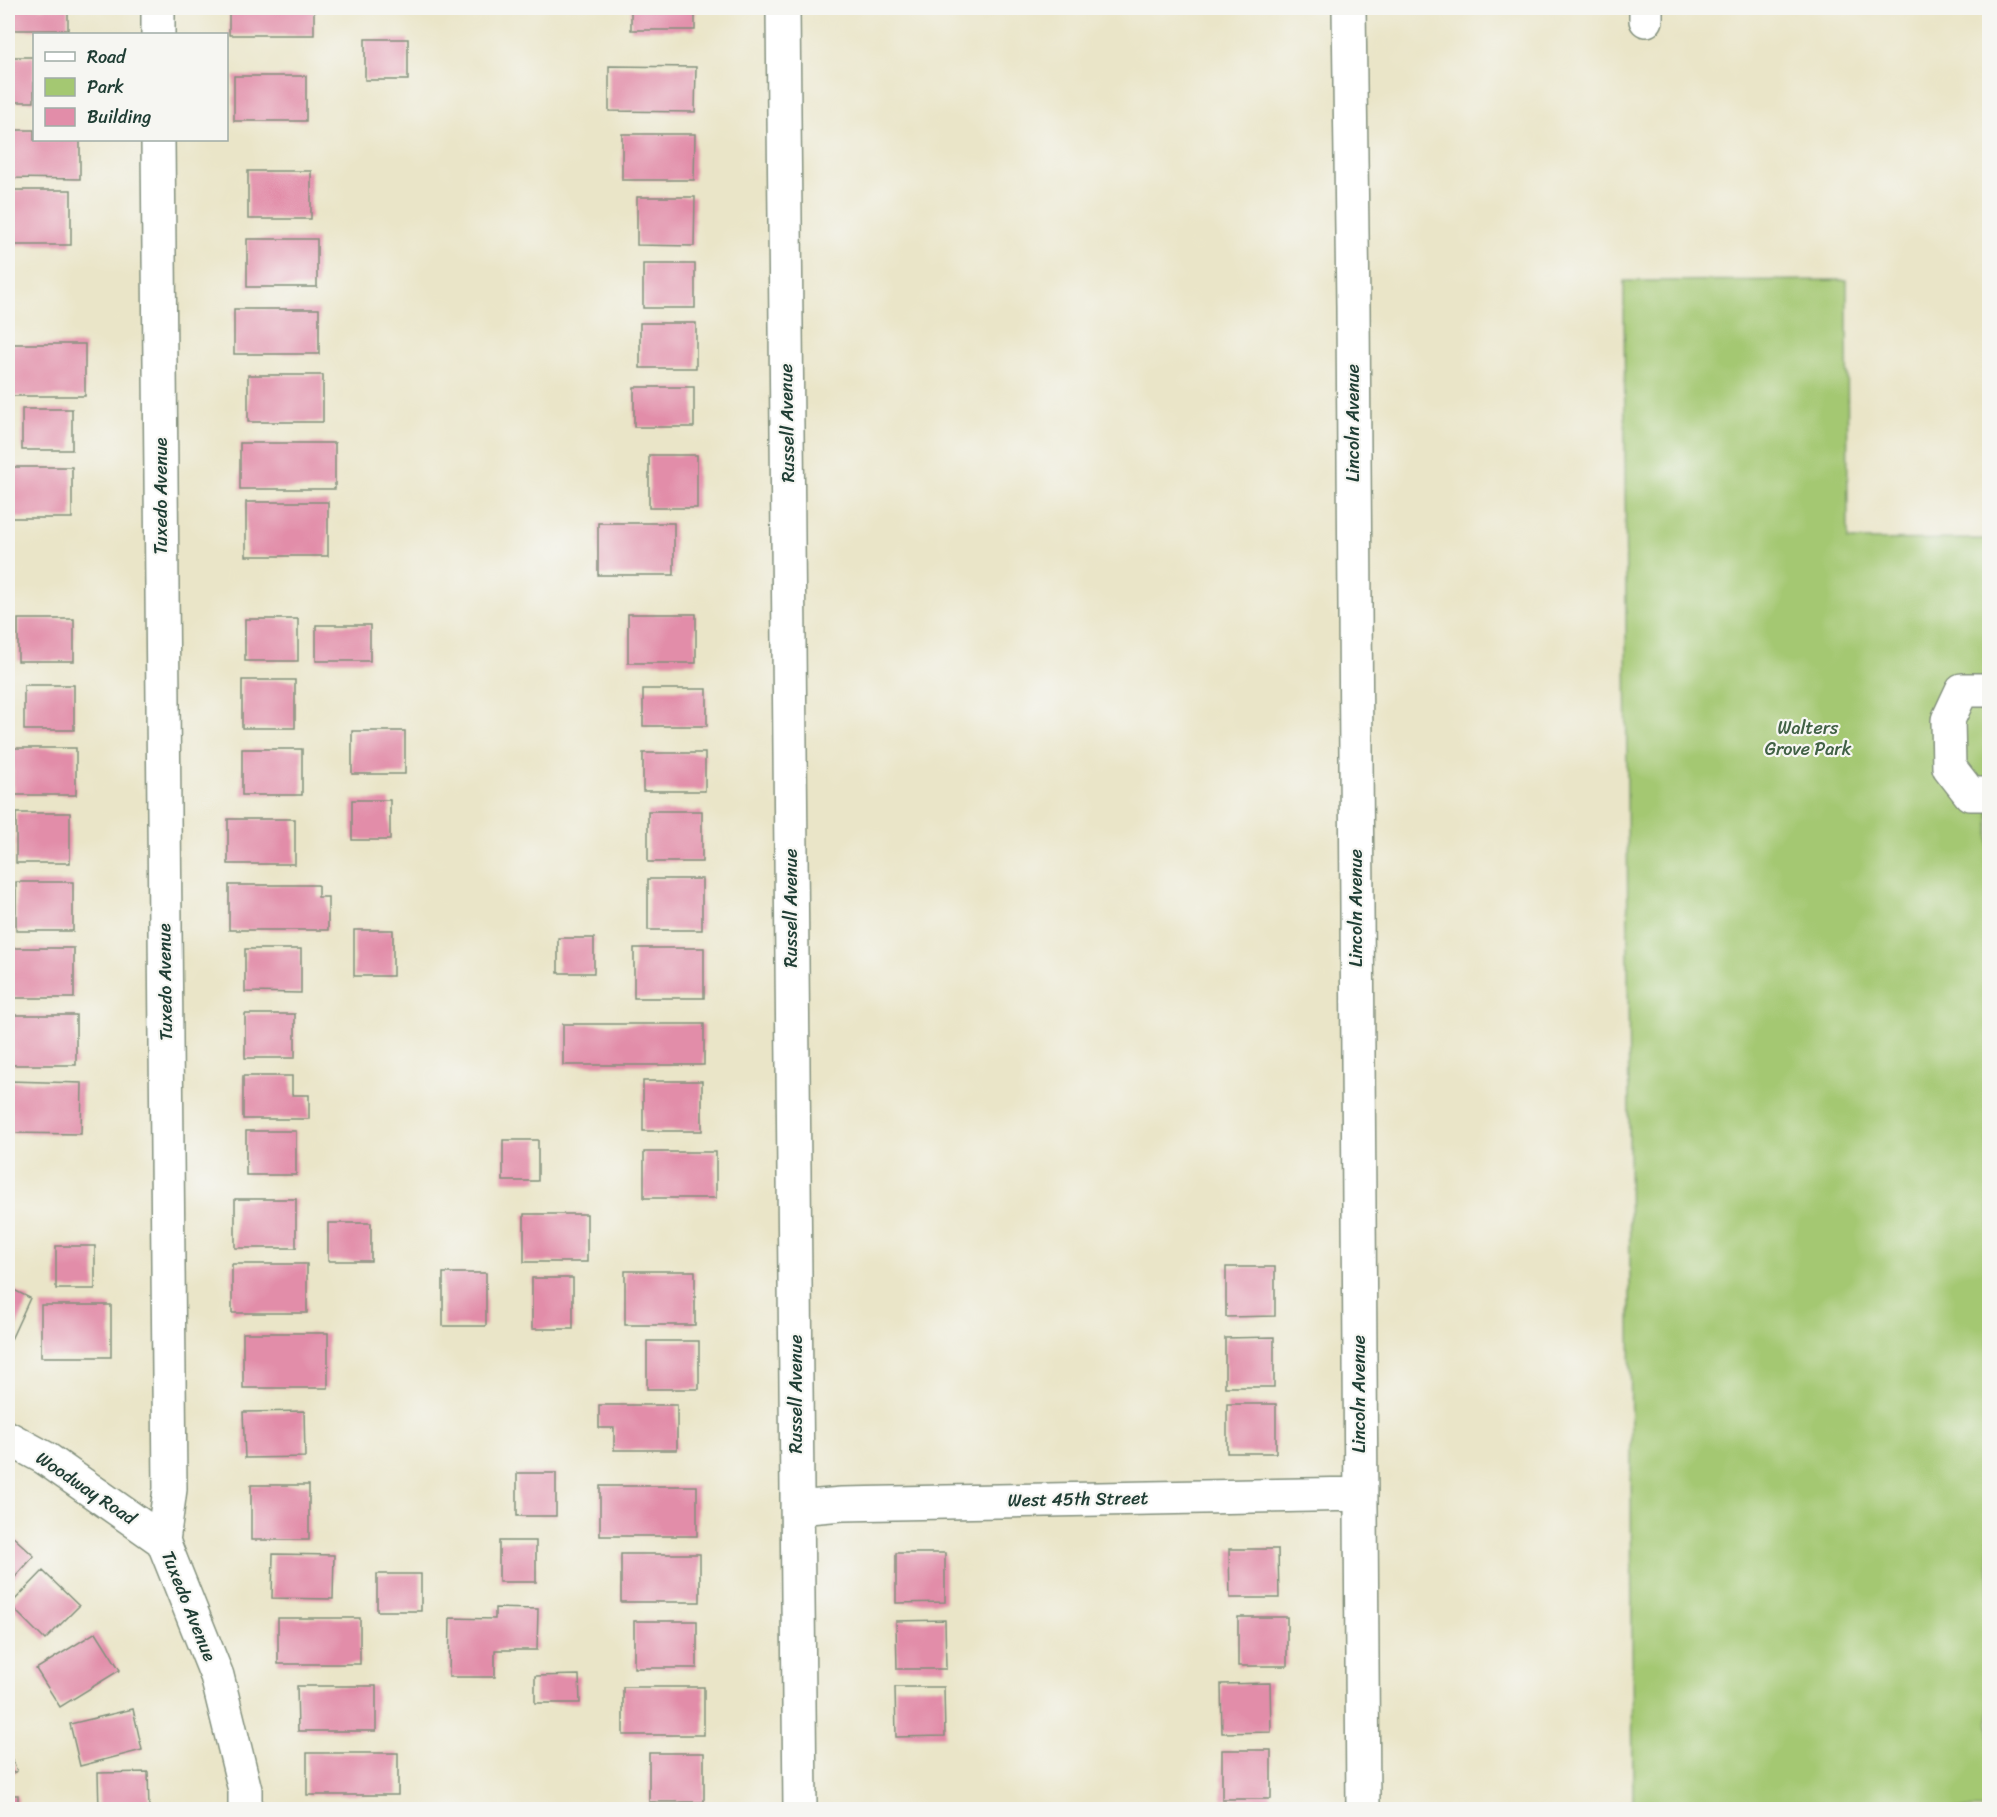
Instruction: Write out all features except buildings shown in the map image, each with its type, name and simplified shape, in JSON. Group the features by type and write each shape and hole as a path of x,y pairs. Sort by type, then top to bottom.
{"street":[{"path":"158,8 158,33"},
{"name":"Russell Avenue","path":"783,8 800,1809"},
{"name":"Lincoln Avenue","path":"1349,8 1363,1809"},
{"name":"Tuxedo Avenue","path":"158,141 170,1489 163,1541 217,1676 244,1790 245,1809"},
{"path":"1989,690 1962,690 1948,720 1949,767 1970,794 1989,794"},
{"name":"Woodway Road","path":"8,1438 45,1458 163,1541"},
{"name":"West 45th Street","path":"796,1508 854,1503 1359,1494"}],"green space":[{"name":"Walters Grove Park","path":"1847,280 1848,540 1989,539 1989,1809 1633,1809 1624,281"}]}
